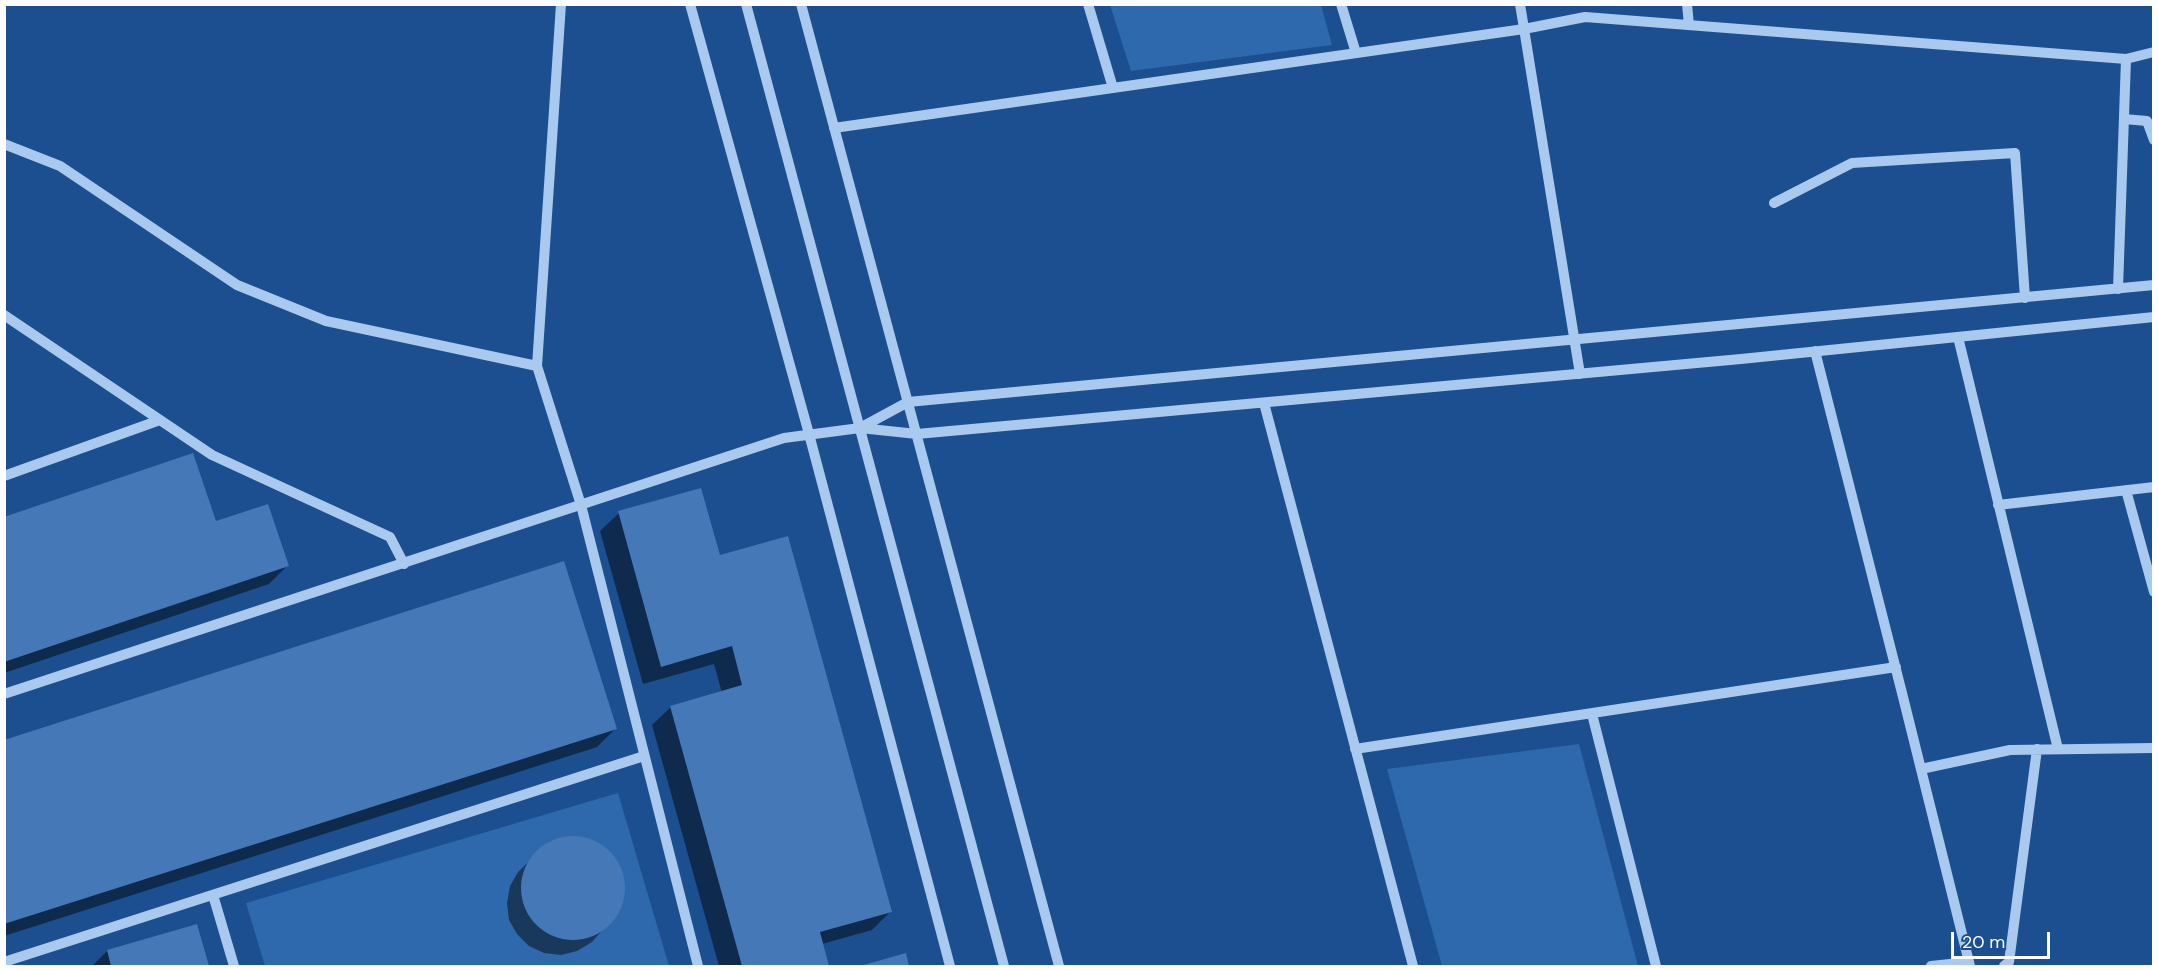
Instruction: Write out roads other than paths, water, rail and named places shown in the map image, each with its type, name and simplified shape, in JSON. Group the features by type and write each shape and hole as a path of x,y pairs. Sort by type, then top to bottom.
{"street":[{"path":"561,4 537,366 580,505 698,966"},
{"path":"690,4 809,434 950,966"},
{"path":"746,4 1004,966"},
{"path":"801,4 1059,966"},
{"path":"1088,4 1113,88"},
{"path":"1341,4 1356,53"},
{"path":"1520,4 1580,374"},
{"path":"1687,4 1689,25"},
{"path":"834,128 1524,29 1585,17 2126,59 2154,52"},
{"path":"2118,289 2126,59"},
{"path":"2124,119 2146,121 2154,140"},
{"path":"4,144 60,166 237,285 326,321 537,366"},
{"path":"1774,203 1852,163 2015,153 2025,298"},
{"path":"860,428 908,402 2154,285"},
{"path":"4,315 212,455 390,537 404,564"},
{"path":"4,694 784,438 860,428 917,434 1580,374 2154,317"},
{"path":"1958,337 2058,749"},
{"path":"1815,351 1969,964 1931,966"},
{"path":"1264,402 1413,966"},
{"path":"4,476 160,420"},
{"path":"1998,505 2154,487"},
{"path":"2126,490 2154,592"},
{"path":"1355,749 1896,667"},
{"path":"1592,714 1656,966"},
{"path":"1921,769 2010,750 2154,748"},
{"path":"2004,966 2008,962 2037,749"},
{"path":"4,962 644,756"},
{"path":"213,895 234,966"}]}
